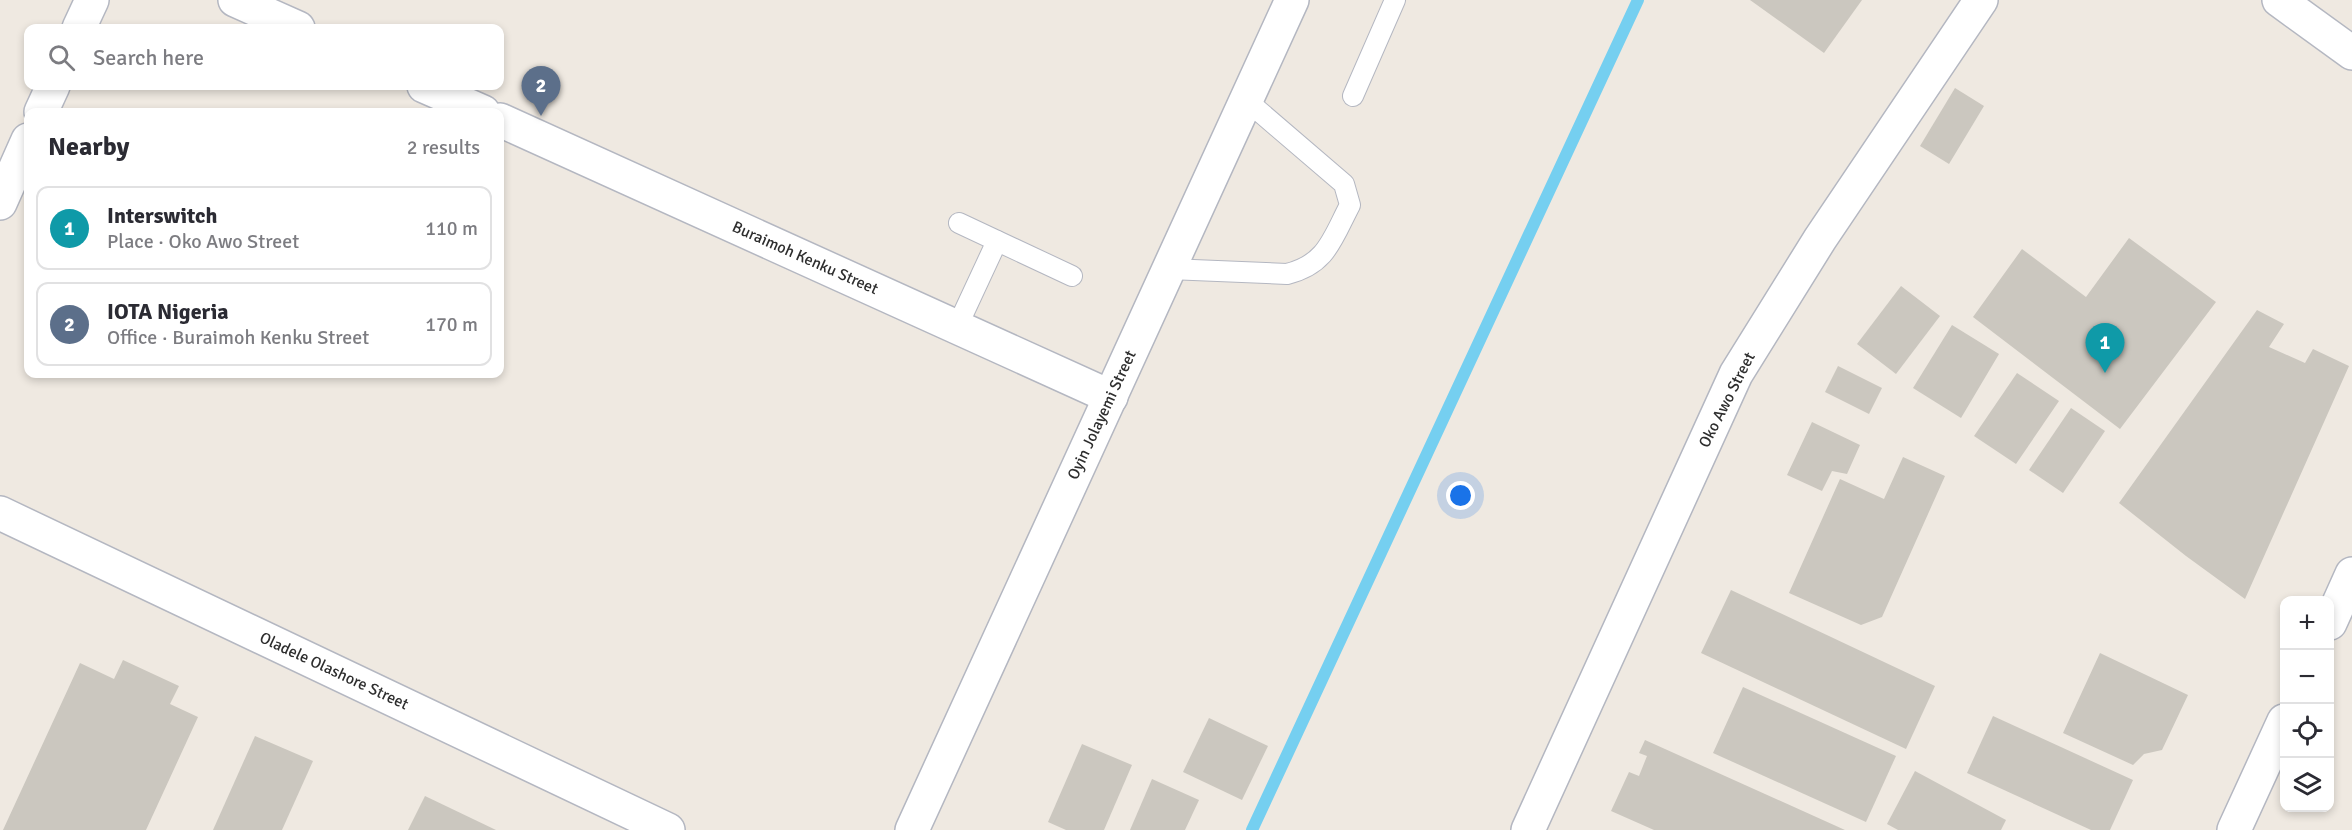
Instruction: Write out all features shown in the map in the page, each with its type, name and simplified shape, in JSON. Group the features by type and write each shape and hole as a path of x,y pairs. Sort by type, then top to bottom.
{"street":[{"path":"81,24 92,0"},
{"path":"235,0 289,24"},
{"name":"Oyin Jolayemi Street","path":"912,830 1292,0"},
{"name":"Oko Awo Street","path":"1528,830 1737,374 1820,239 1981,0"},
{"path":"2279,0 2352,53"},
{"path":"43,108 51,90"},
{"path":"433,90 474,108"},
{"name":"Buraimoh Kenku Street","path":"504,122 1111,397"},
{"path":"0,203 24,149"},
{"name":"Oladele Olashore Street","path":"0,513 668,830"},
{"path":"2334,614 2352,574"},
{"path":"2234,830 2280,730"}],"lane":[{"path":"1353,96 1395,0"},
{"path":"1169,269 1287,273 1303,270 1323,255 1350,205 1344,184 1246,100"},
{"path":"958,223 1072,276"},
{"path":"957,327 997,241"}],"building":[{"path":"1750,0 1862,0 1824,53"},
{"path":"1955,88 1984,106 1949,164 1920,146"},
{"path":"2129,238 2216,302 2120,429 1973,317 2022,249 2086,297"},
{"path":"1901,286 1940,316 1896,374 1857,344"},
{"path":"2257,310 2284,324 2269,347 2305,363 2313,349 2349,366 2245,599 2119,503"},
{"path":"1952,325 1999,354 1961,418 1913,388"},
{"path":"1838,366 1882,388 1869,414 1825,392"},
{"path":"2017,373 2059,401 2016,464 1974,436"},
{"path":"2071,408 2105,431 2063,493 2029,470"},
{"path":"1812,422 1860,445 1847,474 1832,471 1822,491 1787,475"},
{"path":"1903,457 1945,476 1882,617 1861,625 1789,593 1840,479 1884,499"},
{"path":"1731,590 1935,686 1906,749 1701,653"},
{"path":"2100,653 2188,695 2162,750 2144,754 2133,765 2063,733"},
{"path":"123,660 179,686 170,704 198,717 146,830 3,830 80,663 114,679"},
{"path":"1743,687 1896,756 1866,822 1713,753"},
{"path":"1993,716 2133,780 2110,830 2091,830 1967,773"},
{"path":"1209,718 1268,746 1242,800 1183,772"},
{"path":"255,736 313,761 282,830 213,830"},
{"path":"1645,740 1845,830 1654,830 1611,811 1629,772 1639,776 1647,756 1639,753"},
{"path":"1082,744 1132,765 1104,830 1066,830 1048,822"},
{"path":"1915,771 2006,820 2001,830 1898,830 1887,824"},
{"path":"1152,779 1199,800 1185,830 1130,830"},
{"path":"425,796 496,830 408,830"}],"waterway":[{"path":"1252,830 1638,0"}],"place":[{"name":"IOTA Nigeria","path":"541,116"},
{"name":"Interswitch","path":"2105,373"}]}
